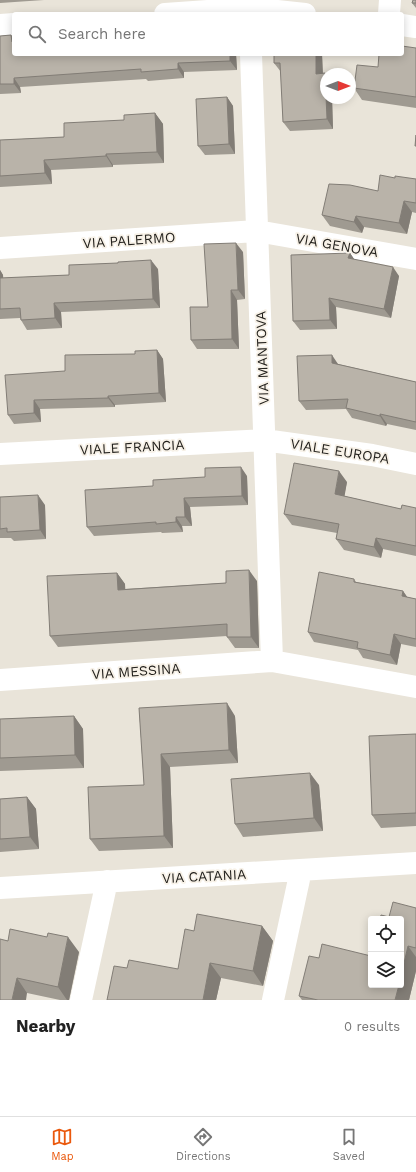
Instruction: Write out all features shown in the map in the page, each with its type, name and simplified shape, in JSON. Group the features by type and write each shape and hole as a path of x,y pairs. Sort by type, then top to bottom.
{"street":[{"path":"389,12 390,0"},
{"path":"189,12 250,7 289,12"},
{"path":"0,25 12,24"},
{"path":"404,25 416,27"},
{"name":"VIA MANTOVA","path":"251,56 272,661"},
{"name":"VIA PALERMO","path":"0,248 257,231"},
{"name":"VIA GENOVA","path":"257,231 416,259"},
{"name":"VIALE FRANCIA","path":"0,454 264,440"},
{"name":"VIALE EUROPA","path":"264,440 372,455 416,464"},
{"path":"272,661 416,687"},
{"name":"VIA MESSINA","path":"0,680 272,661"},
{"name":"VIA CATANIA","path":"0,888 416,863"},
{"path":"273,1000 301,870"},
{"path":"81,1000 107,881"}],"building":[{"path":"413,0 416,0 416,3 412,3"},
{"path":"11,35 12,56 230,56 230,61 178,63 178,69 141,72 141,69 14,78 14,84 0,84 0,36"},
{"path":"404,46 416,48 416,97 356,88 357,65 378,67 379,56 404,56"},
{"path":"274,56 316,56 316,74 320,74 320,104 326,104 327,119 283,122 280,63 274,63"},
{"path":"227,97 229,144 198,146 196,99"},
{"path":"155,113 157,152 106,154 106,156 44,160 45,173 0,176 0,140 64,137 64,123 124,120 124,115"},
{"path":"380,175 395,178 395,176 416,179 416,203 404,201 399,223 356,216 354,222 322,215 329,184 350,185 378,191"},
{"path":"236,243 238,290 231,290 232,339 191,340 190,307 208,307 204,244"},
{"path":"350,253 348,258 393,267 384,309 329,298 330,320 293,321 291,255"},
{"path":"151,260 153,299 54,303 55,318 21,320 20,308 0,309 0,278 69,275 69,265"},
{"path":"157,350 159,393 108,396 108,398 34,400 34,413 8,415 5,375 65,371 65,355 135,354 135,351"},
{"path":"332,355 332,363 416,382 416,422 346,408 348,399 299,401 297,356"},
{"path":"294,463 339,471 335,494 401,509 402,505 416,508 416,546 376,538 374,547 336,539 339,524 284,514"},
{"path":"241,467 242,496 184,498 185,517 176,517 176,522 87,527 85,490 153,486 153,480 205,477 205,468"},
{"path":"38,495 40,530 7,532 7,528 0,529 0,497"},
{"path":"249,570 251,637 227,637 227,624 50,636 47,576 117,573 118,590 226,583 226,571"},
{"path":"319,572 354,579 354,582 403,591 402,596 416,599 416,639 394,634 390,655 357,648 358,642 308,632"},
{"path":"227,703 229,750 161,754 164,836 90,839 88,787 144,785 139,708"},
{"path":"74,716 75,755 0,758 0,719"},
{"path":"416,734 416,813 372,815 369,736"},
{"path":"310,773 314,818 235,824 231,779"},
{"path":"27,797 30,837 0,839 0,799"},
{"path":"393,902 416,908 416,948 408,946 404,963 404,916 389,916"},
{"path":"197,914 262,926 253,971 210,963 203,1000 107,1000 114,966 127,968 129,960 178,969 185,929 194,931"},
{"path":"10,929 47,937 48,933 68,937 58,987 17,978 12,1000 0,1000 0,939 8,941"},
{"path":"322,944 368,955 368,988 398,988 395,1000 318,1000 299,996 309,956 319,958"}]}
